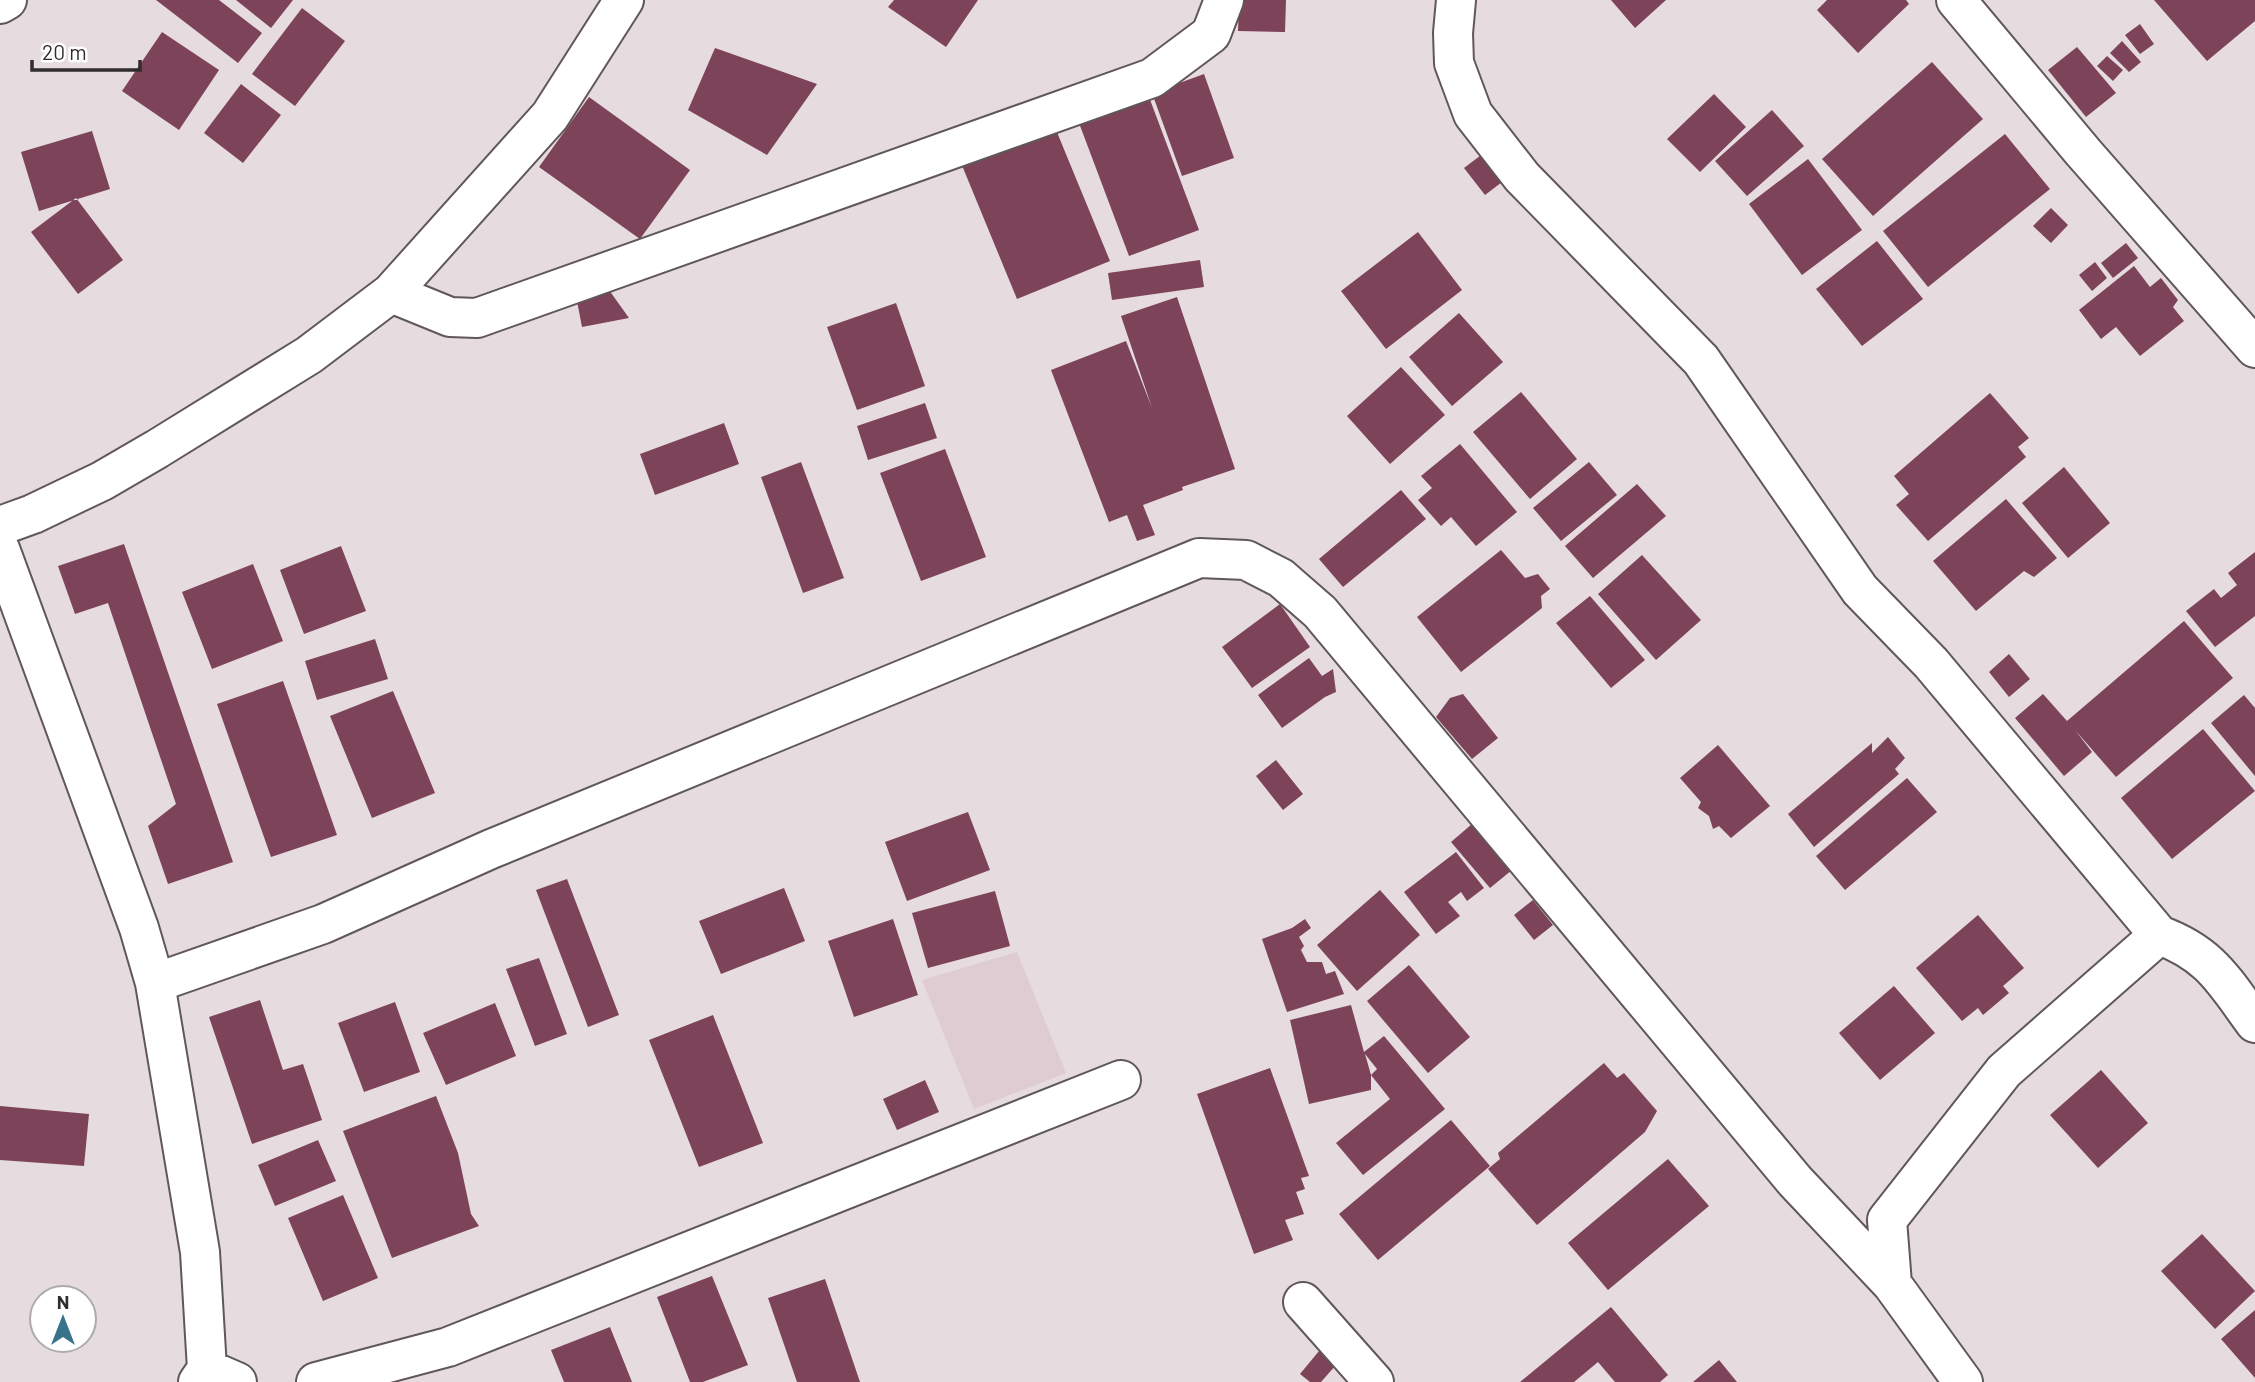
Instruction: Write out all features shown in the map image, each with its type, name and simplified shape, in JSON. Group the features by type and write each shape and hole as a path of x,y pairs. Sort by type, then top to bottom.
{"street":[{"path":"0,4 7,0"},
{"path":"0,526 33,514 102,481 157,449 309,355 391,293 550,116 624,0"},
{"path":"391,293 450,317 477,318 1152,78 1211,34 1224,0"},
{"path":"1456,0 1452,33 1454,63 1473,114 1522,177 1701,360 1860,590 1931,663 2159,935 2184,944 2209,962 2255,1023"},
{"path":"1956,0 2083,152 2255,348"},
{"path":"0,549 139,928 155,983 200,1252 214,1378"},
{"path":"155,983 323,924 491,849 1199,558 1246,560 1281,578 1320,612 1794,1181 1892,1284 1964,1382"},
{"path":"1892,1284 1887,1220 2004,1071 2159,935"},
{"path":"316,1382 448,1347 1121,1080"},
{"path":"1829,1217 1887,1220"},
{"path":"1303,1302 1374,1382"}],"shaded area":[{"path":"1017,952 1066,1073 974,1109 922,980"}],"building":[{"path":"156,0 219,0 262,33 238,63"},
{"path":"236,0 293,0 271,28"},
{"path":"894,0 978,0 946,47 888,7"},
{"path":"1239,0 1286,0 1285,32 1238,31"},
{"path":"1611,0 1666,0 1635,28"},
{"path":"1827,0 1906,0 1909,4 1858,53 1817,10"},
{"path":"2154,0 2255,0 2255,21 2207,61"},
{"path":"302,8 345,41 295,106 252,74"},
{"path":"2140,24 2154,44 2140,54 2125,35"},
{"path":"162,32 219,70 179,130 122,91"},
{"path":"2122,41 2141,62 2129,72 2110,53"},
{"path":"2077,47 2116,93 2086,117 2048,70"},
{"path":"715,48 817,84 767,155 688,110"},
{"path":"2107,56 2123,70 2113,81 2097,66"},
{"path":"1932,62 1983,119 1873,216 1822,159"},
{"path":"1204,74 1234,158 1182,176 1152,93"},
{"path":"241,84 281,115 243,163 204,133"},
{"path":"1146,89 1199,230 1129,256 1076,115"},
{"path":"1714,94 1746,127 1700,172 1667,139"},
{"path":"589,97 690,170 640,239 539,167"},
{"path":"1772,110 1804,146 1747,196 1715,161"},
{"path":"1054,125 1110,261 1017,299 961,163"},
{"path":"92,131 110,189 39,211 21,152"},
{"path":"2005,134 2050,189 1928,287 1883,231"},
{"path":"1489,149 1510,176 1485,195 1464,168"},
{"path":"1808,159 1862,230 1802,275 1749,204"},
{"path":"76,198 123,260 78,294 31,232"},
{"path":"2051,208 2068,225 2051,243 2033,226"},
{"path":"1418,232 1462,290 1386,349 1341,291"},
{"path":"1877,241 1923,299 1862,346 1816,289"},
{"path":"2126,243 2138,258 2113,278 2101,263"},
{"path":"1200,260 1204,287 1112,300 1108,273"},
{"path":"2095,262 2107,278 2092,291 2079,275"},
{"path":"2134,266 2150,287 2161,278 2178,300 2173,307 2184,321 2140,356 2116,327 2101,339 2079,310"},
{"path":"609,290 629,318 582,327 576,296"},
{"path":"1177,297 1235,469 1182,487 1183,490 1143,505 1155,535 1137,541 1127,515 1109,522 1051,370 1126,341 1152,408 1121,316"},
{"path":"896,303 925,386 857,410 827,327"},
{"path":"1459,313 1503,362 1452,406 1409,357"},
{"path":"1401,367 1445,415 1390,464 1347,416"},
{"path":"1521,392 1577,459 1530,499 1473,432"},
{"path":"1990,393 2029,438 2018,447 2026,457 1928,541 1896,505 1909,494 1894,476"},
{"path":"925,403 937,438 868,460 857,426"},
{"path":"724,423 739,464 655,495 640,454"},
{"path":"1460,444 1517,512 1476,546 1451,517 1441,526 1418,500 1432,488 1421,476"},
{"path":"945,449 986,557 921,581 880,473"},
{"path":"801,462 844,578 803,593 761,477"},
{"path":"1589,462 1617,495 1561,541 1533,508"},
{"path":"2064,467 2110,523 2068,558 2022,503"},
{"path":"1637,484 1666,516 1593,578 1565,546"},
{"path":"1401,490 1426,519 1343,587 1319,559"},
{"path":"2006,499 2057,558 2034,577 2024,571 1976,611 1933,561"},
{"path":"124,544 233,862 168,884 148,826 176,804 108,603 75,614 58,566"},
{"path":"341,546 366,611 304,634 280,570"},
{"path":"1501,550 1525,578 1538,574 1550,589 1541,596 1542,608 1461,672 1417,617"},
{"path":"2255,552 2255,616 2215,647 2186,611 2214,589 2221,598 2237,585 2228,573"},
{"path":"1642,555 1701,620 1656,660 1598,594"},
{"path":"253,564 283,641 212,669 182,592"},
{"path":"1590,596 1645,660 1611,688 1556,623"},
{"path":"1280,604 1310,647 1252,688 1222,647"},
{"path":"2184,621 2233,678 2116,777 2075,730 2092,752 2064,776 2015,718 2043,694 2067,721"},
{"path":"375,639 388,679 317,700 305,661"},
{"path":"2009,654 2030,679 2009,697 1989,672"},
{"path":"1309,658 1322,676 1333,669 1336,692 1282,728 1258,695"},
{"path":"283,681 337,835 271,857 217,704"},
{"path":"393,691 435,793 372,818 330,716"},
{"path":"1463,694 1498,738 1472,759 1436,717 1450,698"},
{"path":"2244,695 2255,708 2255,776 2211,723"},
{"path":"2203,729 2255,791 2172,859 2121,798"},
{"path":"1888,737 1905,758 1895,769 1899,774 1814,847 1788,814 1872,743 1872,753"},
{"path":"1718,745 1770,806 1731,838 1719,826 1713,829 1709,816 1698,808 1701,802 1680,778"},
{"path":"1276,760 1303,794 1283,810 1256,776"},
{"path":"1907,778 1937,812 1845,890 1816,856"},
{"path":"968,812 990,870 907,901 885,842"},
{"path":"1472,824 1512,870 1490,888 1451,842"},
{"path":"1456,852 1484,888 1467,901 1461,892 1448,902 1460,916 1436,934 1404,892"},
{"path":"567,879 619,1015 588,1027 536,890"},
{"path":"784,888 805,941 721,974 699,921"},
{"path":"1380,890 1420,935 1357,991 1317,945"},
{"path":"995,891 1010,946 928,968 912,913"},
{"path":"1533,900 1553,925 1534,940 1514,915"},
{"path":"1978,915 2024,968 2003,986 2009,993 1983,1015 1978,1008 1962,1021 1916,968"},
{"path":"893,919 918,995 854,1017 828,941"},
{"path":"1305,919 1311,928 1299,937 1307,962 1322,962 1326,974 1335,971 1344,994 1287,1012 1262,939 1292,928"},
{"path":"539,958 567,1034 535,1046 506,969"},
{"path":"1409,965 1470,1037 1428,1073 1367,1001"},
{"path":"1894,986 1935,1033 1880,1080 1839,1033"},
{"path":"260,1000 283,1070 303,1064 322,1120 252,1144 209,1017"},
{"path":"395,1002 420,1072 364,1092 338,1023"},
{"path":"495,1003 516,1056 446,1085 423,1033"},
{"path":"1351,1005 1364,1052 1384,1036 1445,1109 1363,1175 1336,1143 1390,1099 1371,1075 1371,1090 1309,1104 1290,1020","holes":["1365,1054 1377,1069 1371,1075"]},
{"path":"713,1015 763,1143 699,1167 649,1040"},
{"path":"1604,1063 1617,1078 1624,1073 1657,1111 1645,1132 1537,1225 1488,1169 1500,1159 1498,1153"},
{"path":"1270,1068 1309,1176 1301,1178 1305,1189 1296,1192 1304,1214 1285,1220 1293,1240 1254,1254 1197,1094"},
{"path":"2101,1070 2148,1123 2098,1168 2050,1115"},
{"path":"925,1080 939,1112 897,1130 883,1099"},
{"path":"436,1096 458,1153 471,1214 479,1226 392,1258 343,1131"},
{"path":"0,1106 89,1114 84,1166 0,1160"},
{"path":"1451,1120 1490,1166 1378,1260 1339,1214"},
{"path":"318,1140 336,1181 275,1206 258,1165"},
{"path":"1668,1159 1709,1206 1608,1290 1568,1243"},
{"path":"343,1195 378,1278 323,1301 288,1218"},
{"path":"2202,1234 2255,1291 2215,1329 2161,1271"},
{"path":"712,1276 748,1365 703,1382 690,1382 657,1297"},
{"path":"825,1279 860,1382 797,1382 768,1298"},
{"path":"1611,1307 1668,1375 1660,1382 1615,1382 1598,1362 1574,1382 1520,1382"},
{"path":"2255,1310 2255,1378 2221,1339"},
{"path":"610,1327 632,1382 564,1382 551,1350"},
{"path":"1319,1351 1336,1365 1321,1382 1310,1382 1300,1374"},
{"path":"1719,1360 1737,1382 1693,1382"}]}
